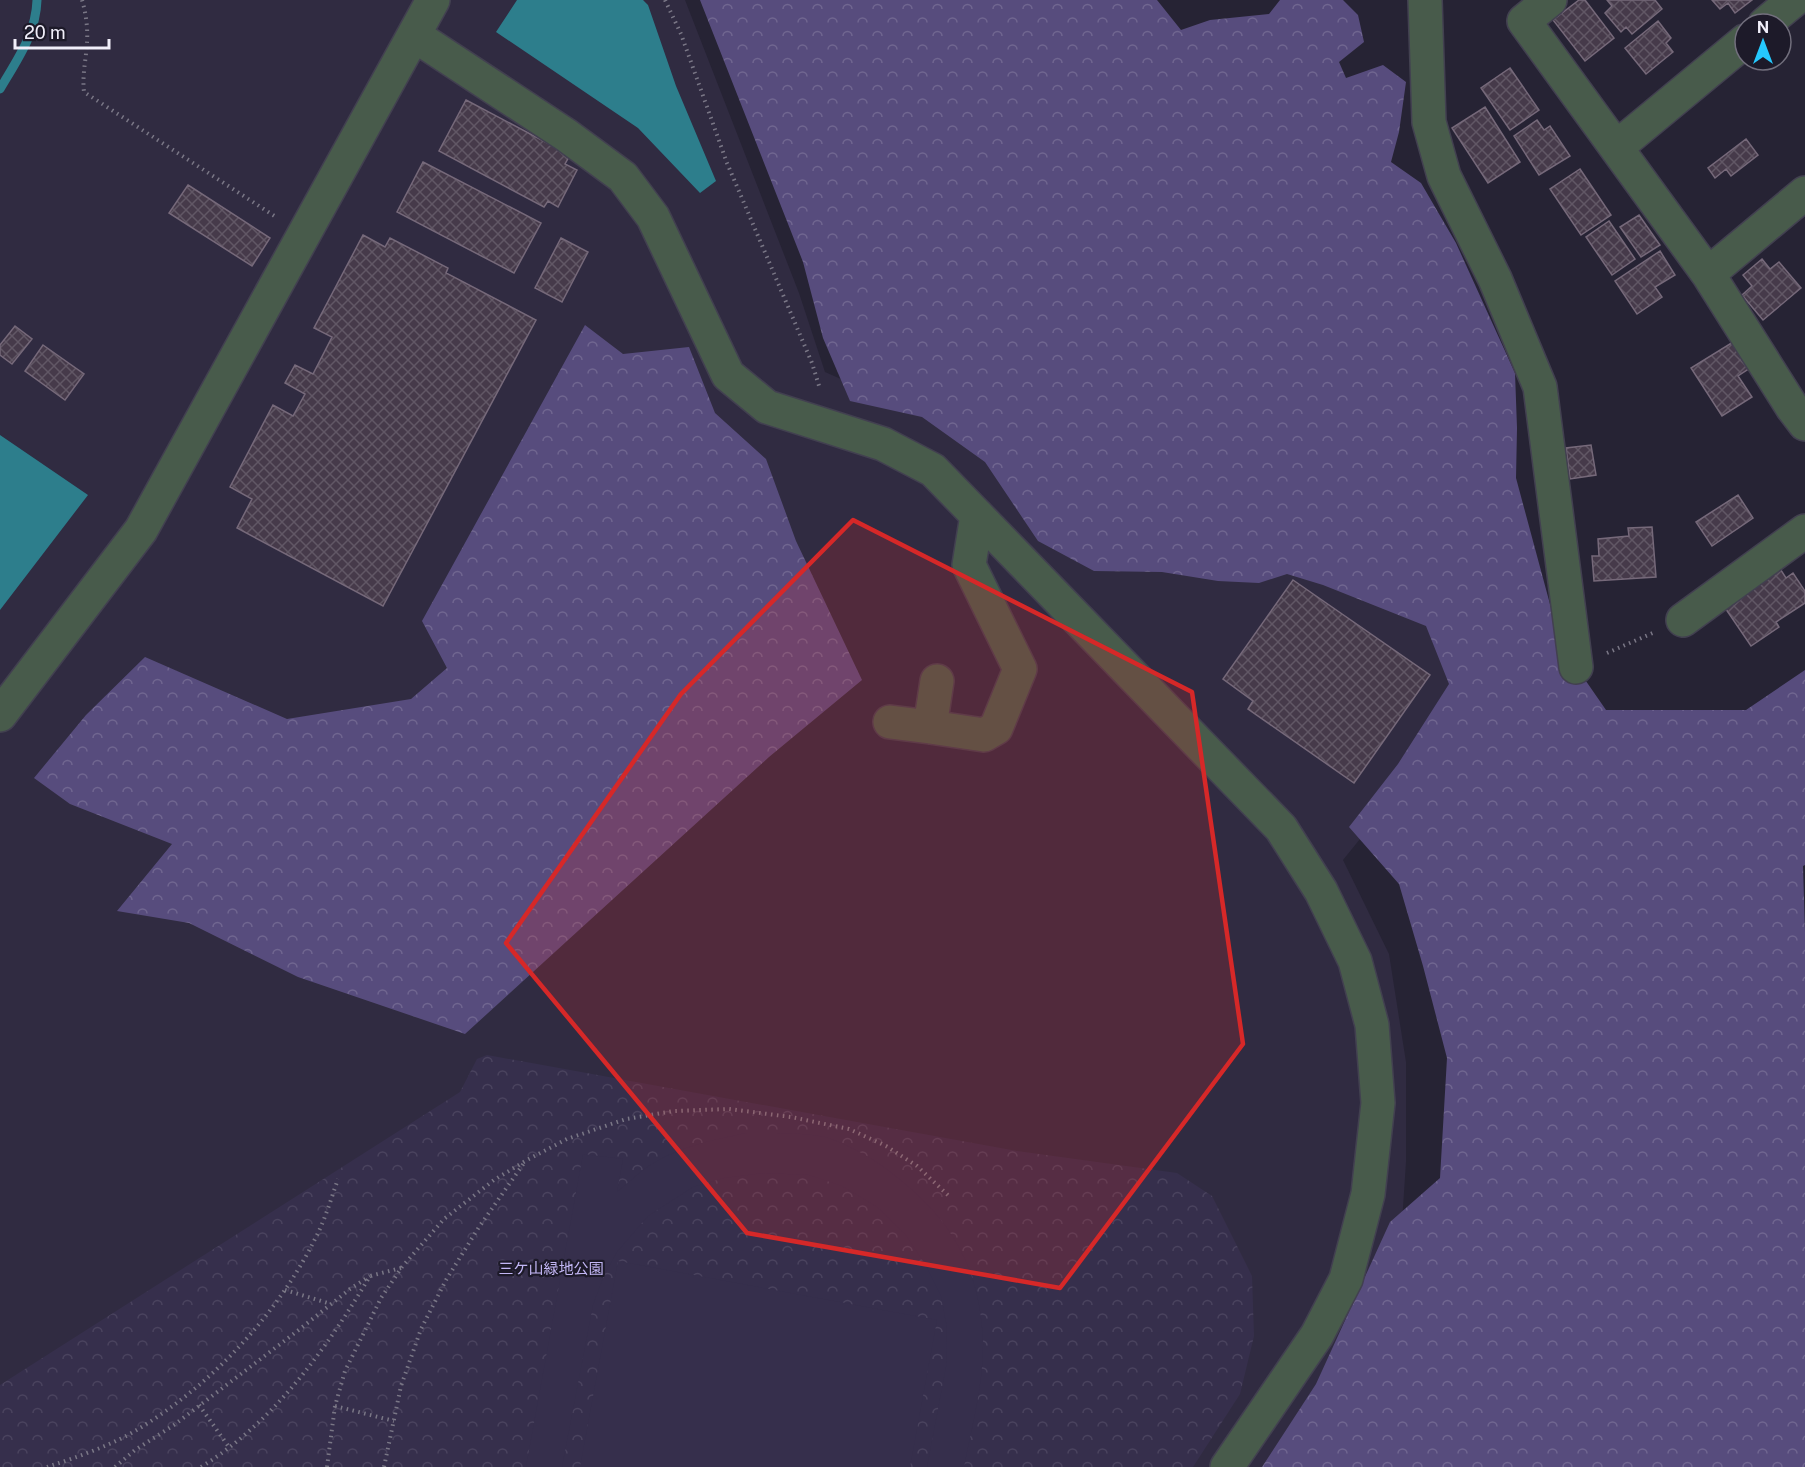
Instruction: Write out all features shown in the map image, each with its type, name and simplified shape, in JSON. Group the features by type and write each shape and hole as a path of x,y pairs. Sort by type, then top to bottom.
{"street":[{"path":"0,715 141,530 433,0"},
{"path":"1425,0 1429,122 1444,176 1495,279 1540,387 1575,667"},
{"path":"1550,0 1524,21 1708,274 1801,409"},
{"path":"1780,12 1794,0"},
{"path":"414,35 566,135 623,177 653,217 728,375 767,407 883,444 933,470 1281,828 1321,891 1355,962 1372,1025 1378,1103 1368,1194 1346,1279 1317,1335 1227,1467"},
{"path":"1617,147 1733,51"},
{"path":"1708,274 1805,193"},
{"path":"890,722 984,735 996,728 1020,669 969,565 977,515"},
{"path":"1683,620 1805,531"},
{"path":"930,727 937,681"}],"path":[{"path":"82,0 87,41 82,80 84,92 305,235"},
{"path":"665,0 681,34 727,164 812,363 820,389 813,422"},
{"path":"1575,667 1683,620"},
{"path":"327,1467 335,1406 345,1371 381,1298 402,1268 444,1219 494,1180 526,1160 567,1140 626,1119 674,1111 729,1109 791,1117 849,1129 886,1146 917,1166 951,1198"},
{"path":"384,1467 401,1386 421,1329 446,1280 479,1227 526,1160"},
{"path":"47,1467 83,1454 138,1429 186,1396 232,1355 276,1303 316,1239 338,1179"},
{"path":"115,1467 135,1450 200,1406 350,1288 370,1276 402,1268"},
{"path":"201,1467 229,1447 261,1419 317,1356 345,1318 370,1276"},
{"path":"285,1290 332,1304"},
{"path":"200,1406 229,1447"},
{"path":"335,1406 394,1421"}],"highlighted area":[{"path":"853,520 1192,692 1243,1044 1060,1288 747,1233 506,943 681,694"}],"shaded area":[{"path":"0,0 685,0 799,293 825,372 866,390 1331,556 1454,617 1476,696 1343,860 1389,954 1406,1062 1406,1162 1400,1253 1288,1467 0,1467"}],"green space":[{"path":"700,0 1157,0 1181,30 1210,20 1269,14 1280,0 1343,0 1358,15 1364,42 1339,62 1346,78 1383,65 1406,82 1399,132 1391,162 1421,183 1456,243 1515,373 1516,478 1561,645 1606,710 1746,710 1805,670 1805,865 1803,866 1805,1467 1262,1467 1316,1384 1390,1222 1440,1178 1447,1058 1399,884 1349,827 1398,764 1449,684 1426,626 1323,585 1287,574 1259,583 1218,581 1162,572 1094,571 1038,541 985,462 922,417 850,401 823,338 803,262"},
{"path":"585,325 623,354 689,347 715,413 766,459 796,541 862,680 769,757 465,1034 298,977 189,923 117,911 172,844 70,804 34,778 86,715 145,657 287,719 411,699 447,668 422,621"},
{"name":"三ケ山緑地公園","path":"487,1055 1017,1151 1177,1173 1212,1196 1252,1276 1254,1336 1240,1394 1193,1467 0,1467 0,1385 460,1092 477,1059"},
{"path":"747,1133 816,1135 858,1151 910,1188 929,1206 957,1244 968,1265 975,1288 983,1340 980,1388 964,1467 927,1467 946,1367 947,1328 941,1296 925,1264 905,1234 877,1207 842,1186 809,1175 765,1173 724,1178 693,1187 648,1216 617,1252 604,1275 593,1305 562,1467 526,1467 583,1154 623,1159 617,1192 642,1171 666,1156 706,1142"},
{"path":"618,1261 937,1320 910,1467 580,1467"}],"water":[{"path":"517,0 643,0 648,5 676,86 716,181 700,193 638,128 496,32"},
{"path":"0,435 88,495 0,610"}],"building":[{"path":"1579,0 1585,0 1614,38 1585,61 1553,20"},
{"path":"1607,0 1655,0 1662,9 1632,34 1626,27 1621,32 1605,13 1612,6"},
{"path":"1712,0 1752,0 1736,12 1728,3 1720,9"},
{"path":"1658,21 1671,38 1666,43 1673,52 1646,74 1625,48"},
{"path":"1510,68 1539,110 1510,130 1481,88"},
{"path":"466,100 570,155 565,164 577,170 558,207 548,201 544,207 439,151"},
{"path":"1485,107 1520,162 1488,183 1452,128"},
{"path":"1537,120 1544,130 1550,126 1570,156 1539,175 1514,136"},
{"path":"1746,139 1758,155 1731,176 1726,169 1715,178 1708,168"},
{"path":"423,162 541,223 514,273 397,212"},
{"path":"1580,169 1611,215 1581,235 1550,189"},
{"path":"188,185 270,238 252,266 169,213"},
{"path":"1639,215 1660,245 1641,257 1620,227"},
{"path":"1609,221 1635,259 1612,275 1586,237"},
{"path":"363,235 385,247 390,238 448,268 446,273 536,320 383,606 237,528 252,499 230,487 273,405 293,416 305,394 285,383 295,365 313,374 332,337 314,328"},
{"path":"561,238 588,252 562,302 535,288"},
{"path":"1660,251 1675,275 1655,287 1662,297 1637,314 1615,281"},
{"path":"1762,259 1770,269 1779,262 1801,288 1763,320 1742,295 1752,286 1743,275"},
{"path":"15,326 32,339 12,364 0,355 0,345"},
{"path":"1733,342 1750,368 1738,376 1752,397 1722,416 1691,368"},
{"path":"43,345 84,374 65,400 25,371"},
{"path":"1591,445 1596,475 1570,479 1566,448"},
{"path":"1738,495 1753,518 1712,546 1696,522"},
{"path":"1652,527 1656,577 1594,581 1592,556 1599,556 1598,539 1629,536 1628,528"},
{"path":"1777,564 1786,578 1793,573 1805,591 1805,603 1776,622 1779,627 1751,646 1721,602"},
{"path":"1293,580 1430,675 1354,783 1248,709 1253,701 1223,679"}],"waterway":[{"path":"0,89 29,35 37,0"}]}
